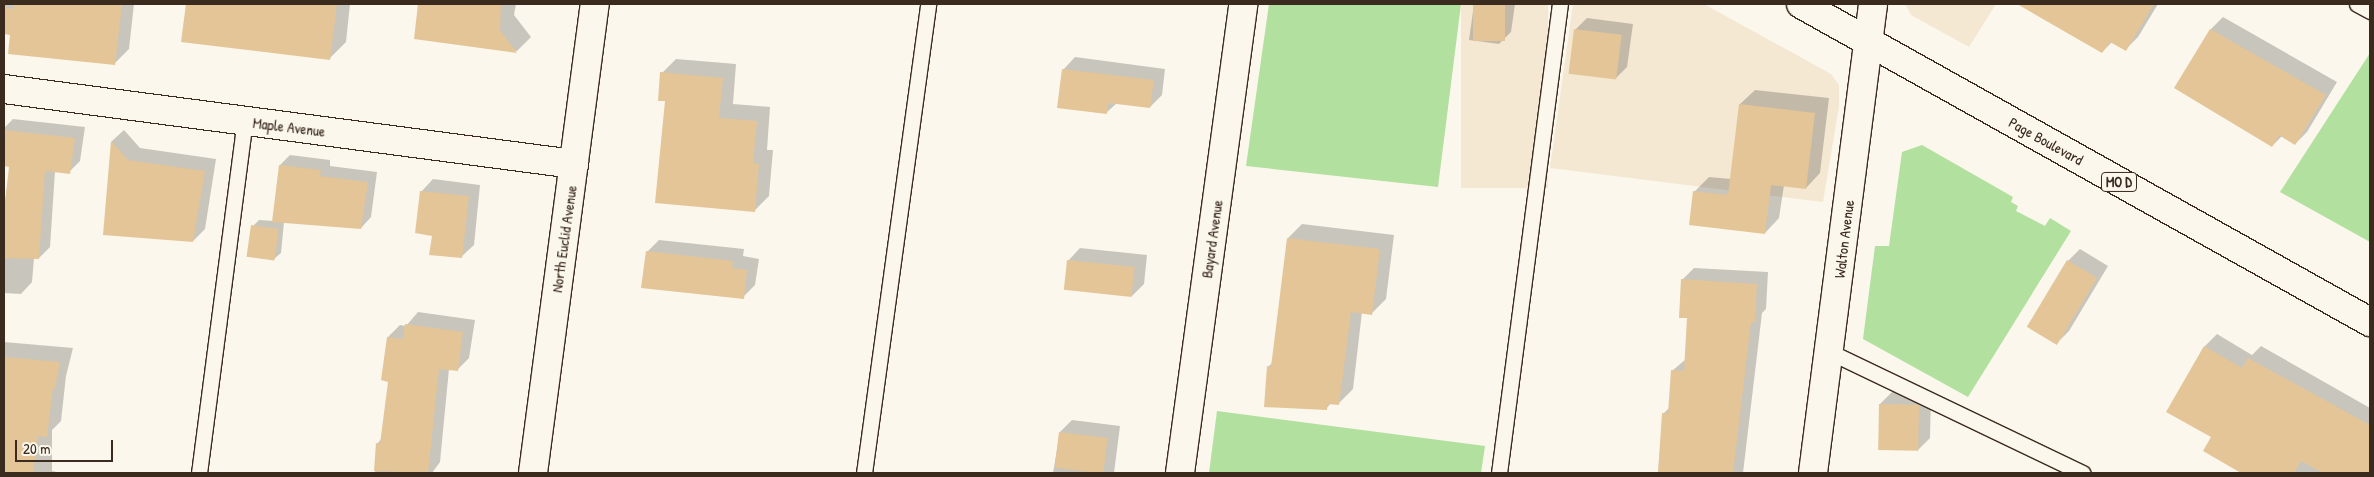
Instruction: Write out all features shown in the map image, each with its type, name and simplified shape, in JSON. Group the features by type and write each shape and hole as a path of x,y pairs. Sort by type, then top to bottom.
{"street":[{"name":"North Euclid Avenue","path":"533,473 595,4"},
{"name":"Bayard Avenue","path":"1180,473 1243,4"},
{"name":"Page Boulevard","path":"1801,4 2370,322"},
{"name":"Walton Avenue","path":"1813,473 1830,352 1873,4"},
{"name":"Maple Avenue","path":"4,90 574,164"}],"lane":[{"path":"864,473 928,4"},
{"path":"1499,473 1560,4"},
{"path":"2357,4 2370,11"},
{"path":"200,473 245,121"},
{"path":"1830,352 2080,472"}],"shaded area":[{"path":"1461,4 1548,4 1548,188 1461,188"},
{"path":"1573,4 1704,4 1831,74 1839,85 1839,106 1823,202 1550,168"},
{"path":"1905,4 1996,4 1969,47 1911,15"}],"green space":[{"path":"1269,4 1461,4 1438,187 1246,166"},
{"path":"2370,53 2370,242 2280,192"},
{"path":"1922,145 2013,197 2011,202 2018,206 2016,211 2045,226 2050,218 2071,231 1968,397 1863,339 1875,246 1889,246 1902,152"},
{"path":"1217,411 1485,446 1481,473 1209,473"}],"building":[{"path":"13,4 122,4 115,65 8,54 10,35 4,34 4,7 13,9"},
{"path":"186,4 337,4 330,60 181,42"},
{"path":"418,4 501,4 500,30 517,53 414,39"},
{"path":"1473,4 1505,4 1505,41 1473,41"},
{"path":"2017,4 2154,4 2126,51 2110,42 2102,53"},
{"path":"1574,29 1622,35 1616,80 1569,74"},
{"path":"2210,29 2326,95 2295,145 2279,135 2272,147 2174,88"},
{"path":"1062,69 1154,80 1150,108 1108,103 1107,114 1057,108"},
{"path":"660,72 723,78 719,118 757,121 753,163 759,164 755,212 655,203 665,101 658,101"},
{"path":"1739,104 1815,113 1806,189 1771,185 1765,234 1689,225 1693,191 1728,195"},
{"path":"4,130 75,138 70,174 45,171 39,259 4,258 4,212 9,167 4,166"},
{"path":"111,141 128,160 205,171 193,242 103,235"},
{"path":"279,165 321,170 320,176 368,182 361,229 272,222"},
{"path":"420,191 469,196 462,258 429,255 432,236 415,233"},
{"path":"251,225 279,229 274,261 247,257"},
{"path":"1287,238 1380,249 1372,315 1351,312 1339,405 1327,404 1327,410 1264,407 1267,366 1271,367"},
{"path":"646,251 733,261 732,268 747,270 744,299 641,288"},
{"path":"1067,260 1135,267 1131,297 1064,290"},
{"path":"2067,260 2097,278 2057,345 2027,327"},
{"path":"1681,279 1757,284 1755,322 1751,322 1733,473 1658,473 1662,413 1668,414 1671,370 1684,371 1687,318 1679,318"},
{"path":"405,324 463,332 458,371 439,369 428,473 374,471 376,443 380,444 388,382 381,380 387,337 403,339"},
{"path":"2204,346 2242,368 2248,358 2370,425 2370,473 2323,473 2301,461 2294,473 2241,473 2203,451 2211,437 2166,412"},
{"path":"4,357 60,362 55,388 53,388 47,437 38,436 33,473 4,473"},
{"path":"1879,404 1919,405 1918,451 1878,450"},
{"path":"1059,432 1108,438 1103,473 1055,468"}]}
